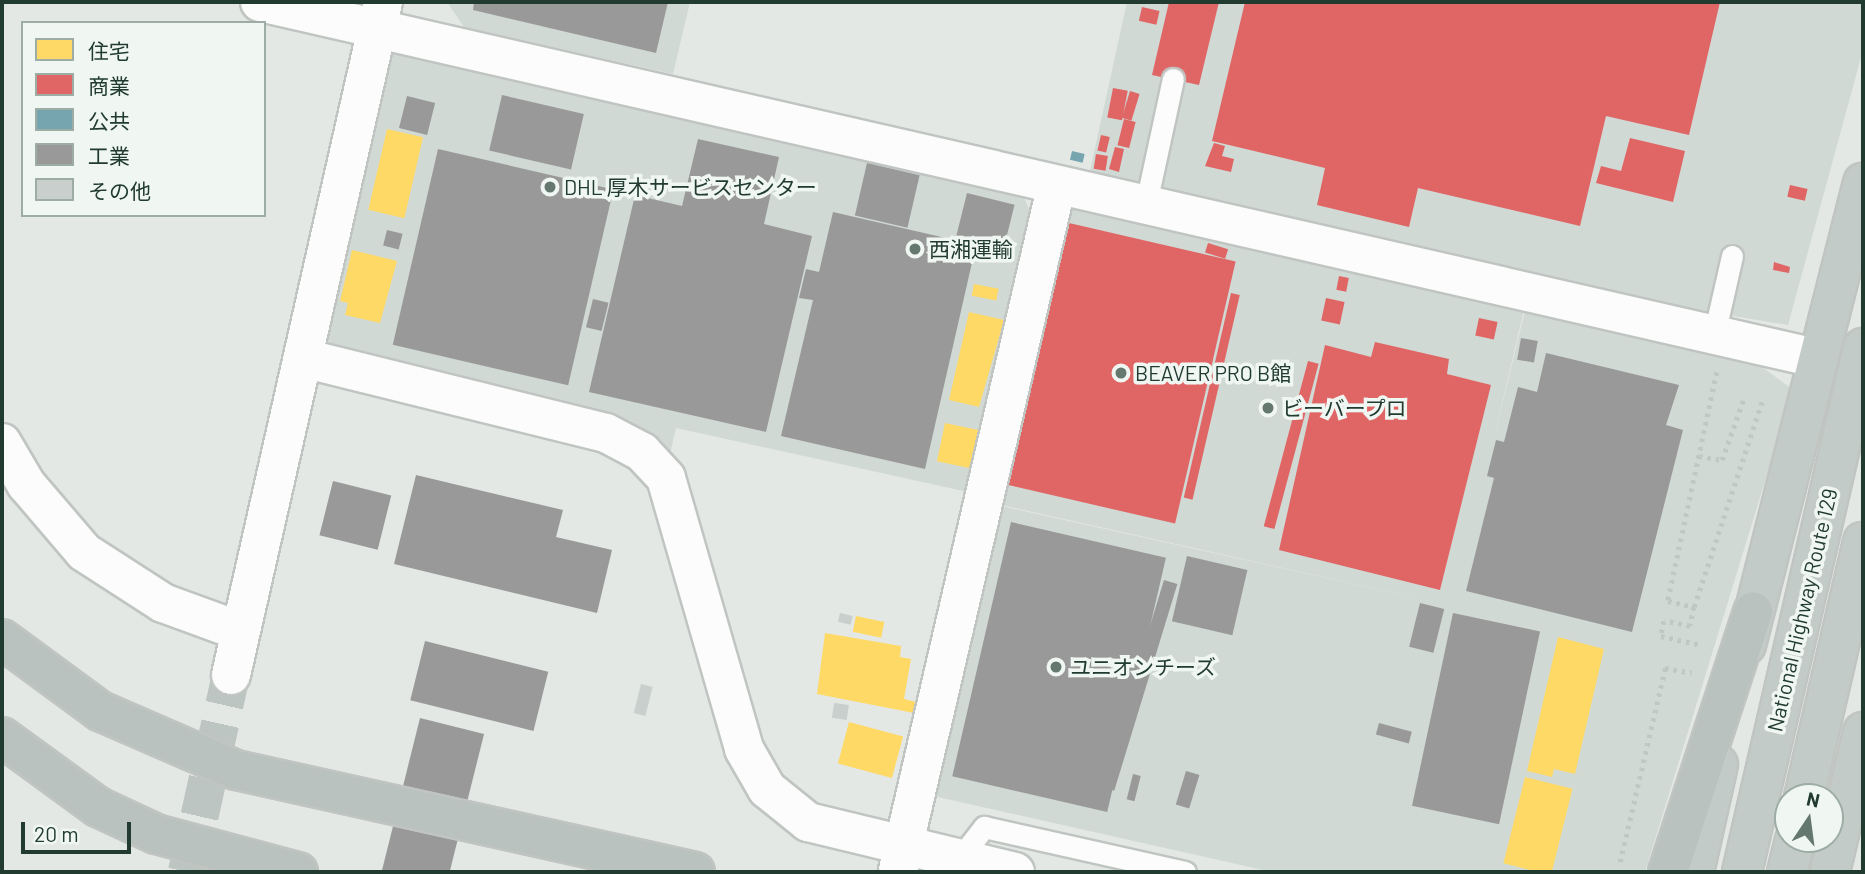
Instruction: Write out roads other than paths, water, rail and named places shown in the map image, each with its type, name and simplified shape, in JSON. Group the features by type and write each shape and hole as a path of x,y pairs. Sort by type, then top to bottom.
{"highway":[{"path":"1694,872 1753,612 1863,183"},
{"name":"National Highway Route 129","path":"1742,872 1863,348"},
{"path":"1807,783 1863,542"},
{"path":"1668,872 1753,612"},
{"path":"2,639 100,710 236,770 675,871"},
{"path":"1830,872 1863,732"},
{"path":"2,737 97,807 156,834 298,872"},
{"path":"1787,872 1792,853"}],"street":[{"path":"260,2 380,15 1055,188 1717,348 1816,358"},
{"path":"231,675 380,15"},
{"path":"901,858 1055,188"},
{"path":"303,358 606,433 642,452 666,478 753,771 807,822 901,858 959,859 1014,872"},
{"path":"2,443 50,516 84,552 163,603 240,631"}],"lane":[{"path":"1145,208 1173,79"},
{"path":"1717,348 1732,256"},
{"path":"959,859 984,827 1185,872"}],"tunnel":[{"path":"187,872 231,675"}],"place":[{"name":"DHL 厚木サービスセンター","path":"550,187"},
{"name":"西湘運輸","path":"915,249"},
{"name":"BEAVER PRO B館","path":"1121,373"},
{"name":"ビーバープロ","path":"1268,408"},
{"name":"ユニオンチーズ","path":"1056,667"}]}
